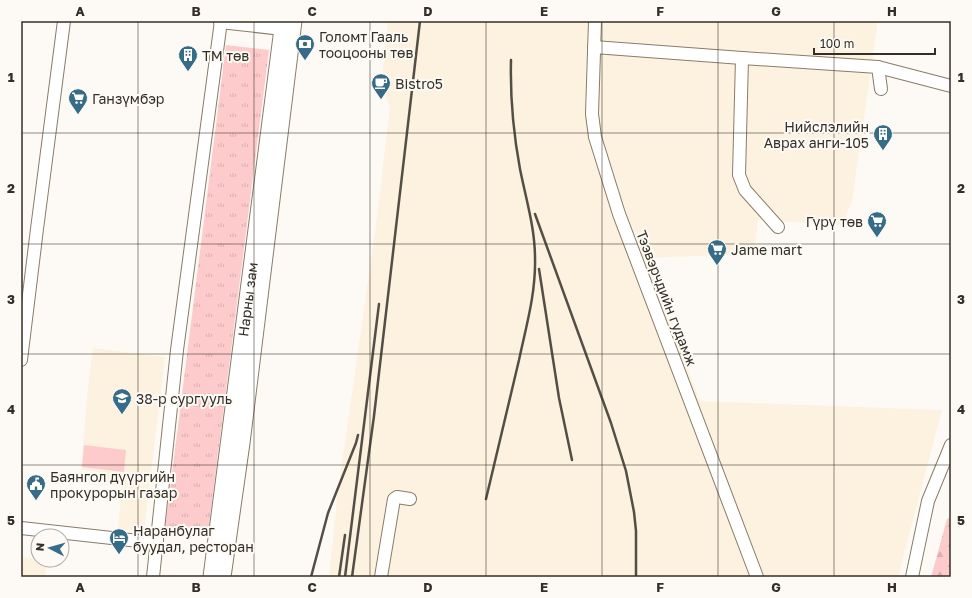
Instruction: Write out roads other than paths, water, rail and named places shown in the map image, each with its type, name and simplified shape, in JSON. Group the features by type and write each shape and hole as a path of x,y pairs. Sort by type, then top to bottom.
{"main road":[{"name":"Нарны зам","path":"211,577 287,26"},
{"name":"Нарны зам","path":"223,577 243,435 287,26"}],"street":[{"path":"21,360 36,229 64,21"},
{"name":"Тээвэрчдийн гудамж","path":"595,21 592,114 595,137 620,214 757,577"},
{"path":"153,577 177,350 220,22 287,26"},
{"path":"594,47 878,67 951,86"},
{"path":"742,58 739,175 745,190 778,227"},
{"path":"878,67 881,89"},
{"path":"912,577 928,501 951,445"},
{"path":"381,577 394,499 397,497 410,499"},
{"path":"21,528 157,543"}],"railway":[{"path":"352,577 374,416 420,21"},
{"path":"486,499 519,360 532,297 535,271 534,236 520,169 514,128 511,88 511,60"},
{"path":"535,214 611,423 626,471 636,531 636,577"},
{"path":"539,269 559,398 572,460"},
{"path":"345,577 379,304"},
{"path":"311,577 328,513 358,435"},
{"path":"339,577 345,535"}],"place":[{"name":"Голомт Гааль тооцооны төв","path":"305,61"},
{"name":"TM төв","path":"188,72"},
{"name":"Bistro5","path":"381,100"},
{"name":"Ганзүмбэр","path":"78,115"},
{"name":"Нийслэлийн Аврах анги-105","path":"883,151"},
{"name":"Гүрү төв","path":"877,238"},
{"name":"Jame mart","path":"717,266"},
{"name":"38-р сургууль","path":"122,415"},
{"name":"Баянгол дүүргийн прокурорын газар","path":"36,501"},
{"name":"Наранбулаг буудал, ресторан","path":"119,555"}]}
